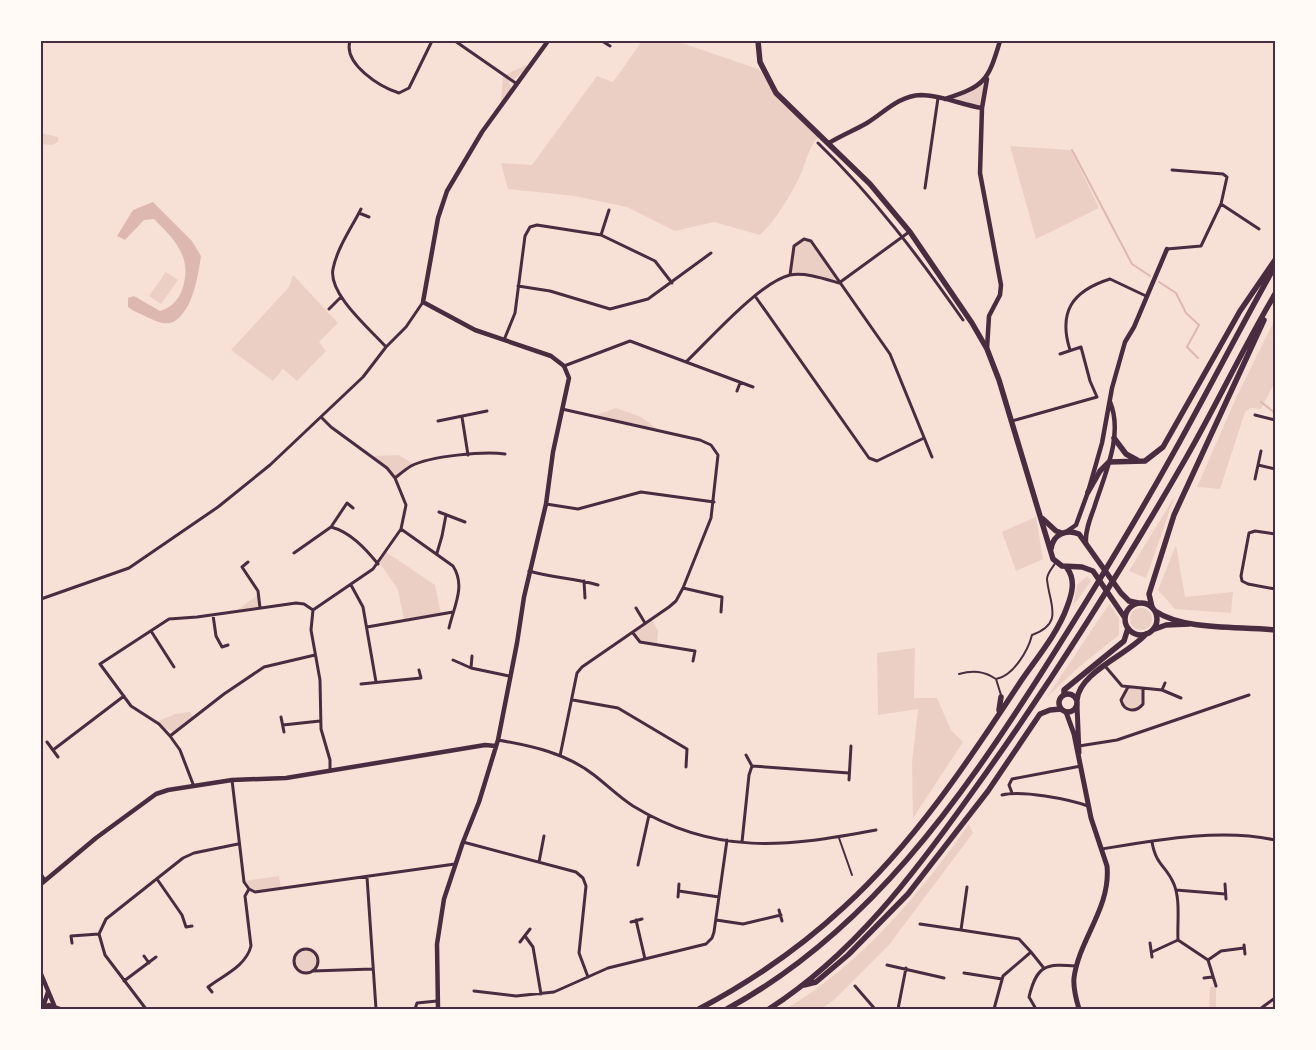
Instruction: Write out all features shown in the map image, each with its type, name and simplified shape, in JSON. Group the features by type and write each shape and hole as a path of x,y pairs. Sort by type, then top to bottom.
{"main road":[{"path":"699,1009 745,983 787,955 853,899 913,832 992,726 1062,618 1072,584 1071,575 1067,568 1056,562 1051,551 1012,421 987,349 949,286 910,232 870,184 776,93 760,62 758,41"},
{"path":"1088,492 1100,471 1108,462 1140,462 1158,453 1168,439 1240,311 1275,260"},
{"path":"727,1009 794,966 855,915 903,866 954,800 1021,705 1113,559 1174,454 1275,266"},
{"path":"1154,629 1158,620 1149,594 1174,515 1275,295"},
{"path":"769,1009 802,986 849,945 900,889 964,804 1034,704 1185,460 1275,295"},
{"path":"1114,438 1126,454 1140,462"},
{"path":"1041,518 1056,531 1079,534 1100,566 1121,594 1129,601 1154,609 1166,617 1189,624"},
{"path":"1051,551 1053,541 1064,532"},
{"path":"1067,568 1087,568 1095,574 1125,618 1128,628 1124,641 1064,690 1064,694 1059,701 1072,725 1078,746"},
{"path":"1125,618 1130,607 1138,603"},
{"path":"802,986 816,982 848,955 897,905 945,849 1040,714 1050,710 1073,711 1080,688 1146,634 1166,625 1189,624 1275,630"},
{"path":"1128,628 1136,634 1146,634"},
{"path":"1064,694 1073,695 1077,702 1079,756 1088,806 1107,866 1107,886 1078,966 1074,987 1079,1009"},
{"path":"992,726 1001,705 1002,697"}],"street":[{"path":"350,41 349,54 354,64 399,93 409,88 432,41"},
{"path":"455,41 517,84"},
{"path":"41,599 115,574 138,563 246,485 363,377 386,347 406,327 423,302 438,218 446,191 464,158 548,41"},
{"path":"602,41 610,46"},
{"path":"987,349 989,316 1000,295 1001,285 980,172 982,108 987,78 1000,41"},
{"path":"944,100 970,91 987,78"},
{"path":"829,143 867,123 893,103 921,95 982,108"},
{"path":"925,188 938,98"},
{"path":"818,143 824,152 863,188 903,237 963,320"},
{"path":"1064,532 1076,525 1102,443 1110,400 1125,342 1134,327 1167,249 1201,246 1220,204 1227,177 1223,174 1172,170"},
{"path":"1220,204 1260,229"},
{"path":"601,235 609,210"},
{"path":"369,217 360,211 333,270 335,286 341,297 386,347"},
{"path":"504,340 515,313 525,236 530,227 536,224 601,235 655,261 672,284"},
{"path":"839,283 910,232"},
{"path":"790,275 794,246 804,239 811,241 890,354 932,457"},
{"path":"518,286 550,292 610,309 648,299 672,284 711,254"},
{"path":"686,362 755,296 768,286 790,275 821,278 839,283"},
{"path":"1070,350 1066,336 1066,322 1068,308 1075,298 1100,282 1110,279 1146,296"},
{"path":"755,296 869,458 878,461 924,438"},
{"path":"329,309 341,297"},
{"path":"423,302 475,330 551,356 564,366 569,378 569,386 553,452 546,504 529,571 498,740 479,802 463,842 444,900 437,944 438,1009"},
{"path":"564,366 630,341 753,387"},
{"path":"1012,421 1096,397 1081,347 1060,354"},
{"path":"737,391 740,383"},
{"path":"1087,545 1090,518 1114,438 1114,411 1110,400"},
{"path":"560,756 577,673 582,667 676,601 684,588 708,530 719,463 716,449 711,445 562,409"},
{"path":"438,421 487,411"},
{"path":"1255,415 1275,420"},
{"path":"462,416 468,455"},
{"path":"321,417 331,427 387,468 395,478 406,505 401,529 378,564 313,610 311,630 320,680 320,721 330,760 330,771"},
{"path":"1255,479 1262,451"},
{"path":"395,478 411,466 421,462 492,452 505,454"},
{"path":"1258,466 1275,469"},
{"path":"546,504 578,509 641,492 714,502"},
{"path":"294,553 331,527 347,503 353,508"},
{"path":"439,512 465,522"},
{"path":"436,553 446,515"},
{"path":"331,527 341,530 359,544 378,564"},
{"path":"401,529 453,566 461,580 450,628"},
{"path":"1275,534 1255,531 1249,533 1241,576 1242,581 1248,584 1275,589"},
{"path":"248,562 242,567 258,591 260,608"},
{"path":"529,571 551,578 584,580 598,585"},
{"path":"584,580 585,598"},
{"path":"350,584 363,608 376,682"},
{"path":"684,588 722,597 721,612"},
{"path":"193,784 183,756 170,736 159,724 131,706 100,664 169,619 213,615 296,603 304,604 313,610"},
{"path":"636,608 645,623"},
{"path":"367,627 453,612"},
{"path":"213,615 216,636 222,647 228,645"},
{"path":"151,631 174,667"},
{"path":"633,633 640,642 694,651 693,661"},
{"path":"170,736 224,694 264,667 315,655"},
{"path":"471,668 472,656"},
{"path":"453,660 471,668 509,676"},
{"path":"1105,666 1120,685 1128,688 1162,690 1180,698"},
{"path":"361,684 420,678 420,670"},
{"path":"1162,690 1165,683"},
{"path":"1128,688 1121,700 1124,708 1129,710 1135,710 1144,704 1143,688"},
{"path":"1078,746 1116,740 1249,695"},
{"path":"53,750 124,696"},
{"path":"572,700 618,708 630,714 688,749 686,767"},
{"path":"281,717 284,732"},
{"path":"283,725 320,721"},
{"path":"498,740 547,750 579,764 632,805 689,833 742,842 780,844 839,837 876,830"},
{"path":"47,742 58,757"},
{"path":"41,884 96,838 156,794 193,784 286,778 485,745 496,746"},
{"path":"849,780 851,746"},
{"path":"746,755 752,766"},
{"path":"752,766 849,773"},
{"path":"742,842 748,775 752,766"},
{"path":"1012,793 1009,785 1012,779 1081,766"},
{"path":"232,780 238,844 244,882 248,889 255,892 456,864"},
{"path":"1002,795 1012,793 1067,799 1088,806"},
{"path":"638,865 649,815"},
{"path":"1102,848 1240,834 1275,840"},
{"path":"539,862 544,836"},
{"path":"474,991 516,996 541,994 570,987 606,969 706,944 712,938 716,920 727,840"},
{"path":"463,842 576,872 583,878 586,886 579,953 588,977"},
{"path":"1152,842 1156,860 1173,881 1176,890 1178,940"},
{"path":"146,1009 105,954 99,934 106,919 184,858 194,853 238,844"},
{"path":"41,874 46,880"},
{"path":"367,877 376,1009"},
{"path":"157,879 182,915 186,927 192,926"},
{"path":"678,897 680,884"},
{"path":"1224,884 1226,899"},
{"path":"961,930 968,888"},
{"path":"212,992 208,987 238,965 249,953 251,946 245,896 248,889"},
{"path":"1176,890 1225,894"},
{"path":"679,891 719,897"},
{"path":"779,910 782,921"},
{"path":"716,920 743,924 781,915"},
{"path":"630,922 642,919"},
{"path":"636,920 645,959"},
{"path":"920,924 1019,940 1043,967"},
{"path":"520,942 530,929"},
{"path":"72,943 71,936 99,934"},
{"path":"525,936 533,947 541,994"},
{"path":"1152,952 1178,940"},
{"path":"1178,940 1208,960 1216,986"},
{"path":"1150,943 1152,957"},
{"path":"1208,960 1221,951 1244,946 1245,954"},
{"path":"312,971 318,962 317,955 311,950 300,951 295,957 297,968 304,972 372,968"},
{"path":"994,1009 1002,979 1031,952"},
{"path":"144,956 149,962"},
{"path":"124,981 156,957"},
{"path":"886,965 944,978"},
{"path":"1036,1009 1030,997 1037,974 1043,967 1058,965 1078,966"},
{"path":"898,1009 906,968"},
{"path":"964,973 1002,979"},
{"path":"41,974 54,1005 60,1009"},
{"path":"1204,978 1212,977"},
{"path":"856,986 875,1009"},
{"path":"42,1008 48,992"},
{"path":"1260,1009 1275,998"},
{"path":"415,1009 417,1003 421,1001 437,1001"},
{"path":"42,1008 54,1005"}],"lane":[{"path":"960,674 974,671 996,678 1005,677 1012,671 1030,643 1032,635 1043,632 1049,624 1053,608 1047,577 1056,562"},
{"path":"996,678 1002,697"},
{"path":"839,837 852,875"}],"shaded area":[{"path":"642,41 676,41 758,69 821,135 810,149 800,176 787,199 772,222 760,235 714,222 675,231 627,207 575,196 508,189 501,163 532,165 597,76 613,82"},
{"path":"526,65 529,67 525,72 509,83 512,92 501,103 503,76"},
{"path":"987,79 982,108 944,99 970,91"},
{"path":"41,133 58,137 58,142 52,145 41,144"},
{"path":"1010,146 1071,150 1099,208 1036,239"},
{"path":"153,202 192,241 201,256 194,292 181,316 171,323 156,321 136,312 128,307 128,298 134,296 160,311 173,304 182,290 185,279 184,259 180,251 169,235 154,219 144,220 125,240 117,236 133,210"},
{"path":"804,239 811,241 839,283 821,277 790,275 794,246"},
{"path":"166,272 178,280 161,304 149,296"},
{"path":"293,275 338,323 319,342 326,351 297,381 283,369 273,381 231,350 289,287"},
{"path":"1275,319 1275,382 1261,409 1251,408 1245,412 1220,489 1197,487 1236,398"},
{"path":"616,408 641,417 662,432 593,416"},
{"path":"399,455 415,465 395,478 372,456"},
{"path":"1175,496 1146,578 1129,571"},
{"path":"1036,517 1043,559 1016,571 1002,532"},
{"path":"1176,545 1185,597 1233,592 1231,613 1175,609 1158,590"},
{"path":"386,552 435,585 441,614 404,620 398,590 379,562"},
{"path":"1087,576 1091,581 1073,606 1077,585"},
{"path":"259,594 260,608 236,611"},
{"path":"1109,604 1119,618 1119,635 1080,666 1047,697"},
{"path":"1141,608 1151,615 1152,619 1145,629 1141,630 1131,623 1130,619 1137,609"},
{"path":"652,619 658,631 657,645 640,642 633,633"},
{"path":"915,648 914,698 937,698 951,730 963,742 913,818 912,763 918,709 878,715 877,653"},
{"path":"1128,687 1143,689 1140,708 1129,710 1122,704 1123,694"},
{"path":"190,712 194,719 175,732 163,728 156,722 175,714"},
{"path":"969,824 973,833 889,945 834,1000 821,1009 786,1009 839,971 887,926 930,876"},
{"path":"279,876 281,888 265,891 251,889 244,881"},
{"path":"306,949 314,953 318,961 314,969 306,973 298,969 294,961 298,953"},
{"path":"1216,986 1216,1009 1209,1009 1210,987"}],"waterway":[{"path":"1072,150 1132,264 1150,276"},
{"path":"1159,282 1176,293 1186,313 1199,325 1187,347 1198,358"},
{"path":"1261,402 1275,413"}]}
